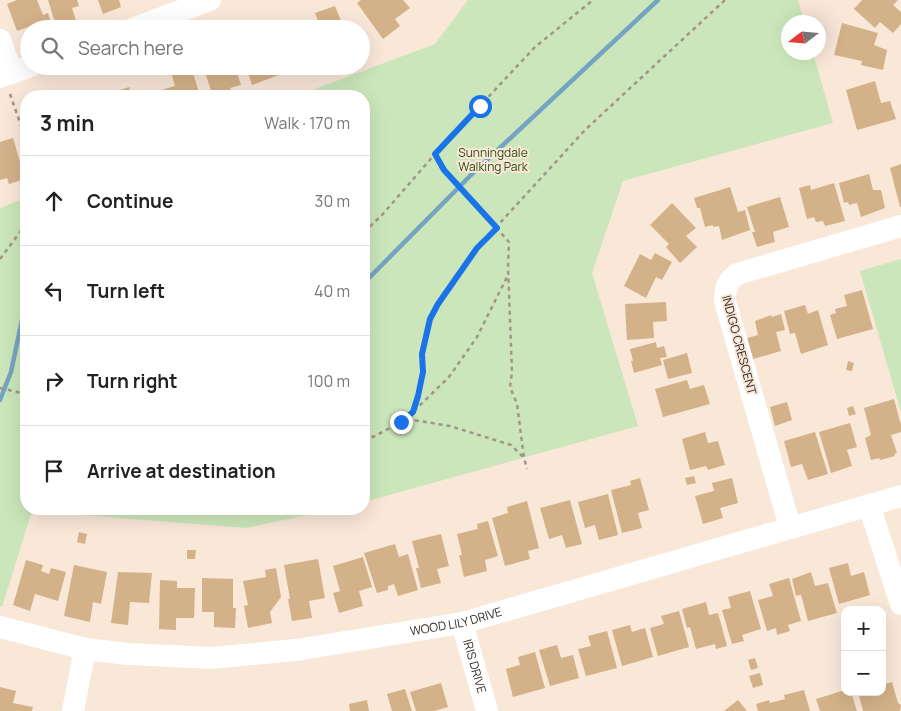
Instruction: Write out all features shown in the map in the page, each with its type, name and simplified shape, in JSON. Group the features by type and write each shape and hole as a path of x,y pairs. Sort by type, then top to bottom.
{"street":[{"path":"156,20 210,0"},
{"path":"0,40 14,72"},
{"name":"INDIGO CRESCENT","path":"790,527 725,301 725,290 728,281 737,274 749,269 901,226"},
{"name":"WOOD LILY DRIVE","path":"0,628 85,650 172,657 211,658 296,650 462,623 901,496"},
{"path":"868,505 901,604"},
{"name":"IRIS DRIVE","path":"462,623 487,711"},
{"path":"73,711 85,650"}],"path":[{"path":"370,226 535,47 593,0"},
{"path":"413,412 423,372 422,354 430,319 438,304 477,248 585,130 725,0"},
{"path":"14,72 9,91 20,123"},
{"path":"435,154 444,170 509,242 508,273 512,372 510,387 517,404 527,468"},
{"path":"0,259 20,233"},
{"path":"370,438 405,419 449,377 477,337 508,273"},
{"path":"0,388 20,393"},
{"path":"405,419 450,426 511,445 524,458"}],"green space":[{"name":"Sunningdale Walking Park","path":"468,0 798,0 802,15 781,15 781,60 815,60 833,123 623,181 592,273 638,426 370,500 370,90 312,90 352,75 370,75 370,68 435,44"},
{"path":"20,200 20,515 31,515 2,607 0,606 0,208"},
{"path":"901,259 901,412 860,271"},
{"path":"82,515 308,515 246,528"}],"building":[{"path":"17,0 37,0 43,15 48,13 50,20 20,20 20,30 17,31 7,4"},
{"path":"48,0 77,0 79,6 72,8 76,20 54,20"},
{"path":"98,0 119,0 121,7 103,14"},
{"path":"361,0 403,0 410,8 395,19 400,26 383,39 357,3"},
{"path":"862,0 898,0 893,5 901,12 901,24 893,33 880,22 875,28 854,9"},
{"path":"335,6 341,20 318,20 315,13"},
{"path":"842,23 878,33 874,45 887,50 883,70 861,65 862,61 834,55"},
{"path":"172,75 194,75 198,90 161,90 175,86"},
{"path":"206,75 238,75 241,85 230,88 231,90 211,90"},
{"path":"249,75 279,75 252,85"},
{"path":"875,81 881,103 890,101 896,119 857,130 846,90"},
{"path":"13,138 20,162 20,181 9,184 7,178 0,180 0,142"},
{"path":"901,164 901,207 900,207 890,168"},
{"path":"869,174 873,190 881,190 885,208 861,217 857,203 849,205 848,202 844,203 839,183"},
{"path":"834,183 845,221 825,226 823,221 816,222 814,217 807,219 799,188 810,185 811,190"},
{"path":"730,187 738,212 745,210 750,230 722,240 719,226 705,227 700,208 697,208 694,198"},
{"path":"780,197 789,227 773,232 775,242 757,247 752,232 755,232 747,207"},
{"path":"672,203 696,228 686,236 697,247 680,263 666,247 669,244 650,225"},
{"path":"655,253 672,262 662,280 656,277 646,298 624,286 640,254 651,260"},
{"path":"862,290 873,329 837,339 830,315 836,313 835,309 847,306 844,295"},
{"path":"666,302 667,321 653,322 654,338 627,340 625,304"},
{"path":"805,305 808,314 818,310 828,345 801,354 795,333 790,334 784,311"},
{"path":"781,314 785,330 776,332 781,351 753,359 747,338 758,335 755,321 771,315 772,317"},
{"path":"656,342 657,348 664,346 667,357 660,358 662,365 634,373 630,349"},
{"path":"687,353 692,373 668,379 663,360"},
{"path":"848,361 854,363 852,371 846,370"},
{"path":"687,380 690,389 704,385 710,404 663,417 655,389"},
{"path":"894,399 901,425 901,432 891,435 897,453 894,454 895,456 871,460 865,438 871,435 864,408"},
{"path":"787,402 792,420 775,426 770,407"},
{"path":"853,406 856,414 849,416 847,408"},
{"path":"850,423 857,447 847,450 852,466 831,473 819,432"},
{"path":"705,432 708,443 718,441 725,465 708,470 706,466 690,470 682,439"},
{"path":"815,432 828,474 808,480 802,464 791,467 784,441"},
{"path":"694,476 696,483 687,485 685,478"},
{"path":"640,478 649,510 638,513 642,528 622,533 611,490 631,485 630,481"},
{"path":"732,478 738,503 720,508 723,518 703,524 695,496 714,491 712,483"},
{"path":"608,494 618,535 599,540 595,525 585,528 578,502"},
{"path":"570,500 582,544 566,548 562,535 549,539 540,508"},
{"path":"527,501 539,548 528,551 530,559 505,566 492,518 508,513 507,507"},
{"path":"488,521 498,556 485,560 487,571 464,577 459,555 462,555 457,534 478,529 477,524"},
{"path":"79,532 87,534 85,544 77,542"},
{"path":"441,534 449,566 437,569 441,583 421,588 416,568 419,568 412,541"},
{"path":"395,544 399,557 408,554 418,590 398,596 394,584 388,586 388,590 377,593 364,553"},
{"path":"187,550 196,550 195,559 187,559"},
{"path":"363,557 372,587 359,591 363,606 339,613 333,593 340,591 333,566"},
{"path":"318,559 325,598 309,601 312,618 292,621 284,565"},
{"path":"26,560 43,565 41,571 49,574 51,568 66,572 58,601 35,594 30,611 13,605"},
{"path":"848,563 851,576 864,572 870,595 839,604 829,568"},
{"path":"74,565 107,572 101,604 93,602 90,622 64,616"},
{"path":"276,568 281,597 270,612 272,623 248,628 244,606 248,605 243,581 266,577 265,570"},
{"path":"118,572 152,573 149,603 130,602 128,625 111,623"},
{"path":"811,572 815,586 828,583 837,613 808,621 801,595 796,596 792,579"},
{"path":"202,578 233,579 233,608 236,608 235,628 214,627 214,612 202,612"},
{"path":"789,578 801,621 788,625 790,631 777,635 776,628 767,631 758,600 773,596 769,584"},
{"path":"160,580 177,581 177,588 195,588 194,618 176,618 176,630 159,629"},
{"path":"750,591 761,629 742,635 744,641 732,644 722,610 731,608 728,597"},
{"path":"706,602 709,615 718,613 727,646 716,649 715,644 696,649 690,627 687,628 682,609"},
{"path":"679,611 689,647 658,656 650,628 664,624 661,616"},
{"path":"630,625 632,632 645,628 653,657 622,666 612,630"},
{"path":"607,631 617,668 586,676 578,649 591,646 588,636"},
{"path":"557,645 561,658 573,655 579,678 550,686 539,650"},
{"path":"535,652 545,688 513,697 506,669 520,665 518,657"},
{"path":"755,658 758,668 751,670 748,660"},
{"path":"760,673 763,685 753,688 749,676"},
{"path":"892,682 898,703 901,705 900,711 863,711 859,696 886,696 886,684"},
{"path":"441,683 448,707 434,711 416,711 410,692"},
{"path":"0,687 16,691 13,703 33,707 32,711 0,711"},
{"path":"405,689 412,711 392,711 387,694"},
{"path":"804,690 810,711 758,711 756,704 769,700 770,703 785,699 784,695"},
{"path":"841,691 841,696 852,696 857,711 820,711 816,699"},
{"path":"367,700 369,711 350,711 349,704"},
{"path":"738,700 747,711 724,711"}],"waterway":[{"path":"370,277 472,174 658,0"},
{"path":"0,400 11,372 20,329"}],"route":[{"path":"401,422 413,412 418,396 423,372 422,354 430,319 438,304 477,248 497,228 444,170 435,154 480,106"}]}
